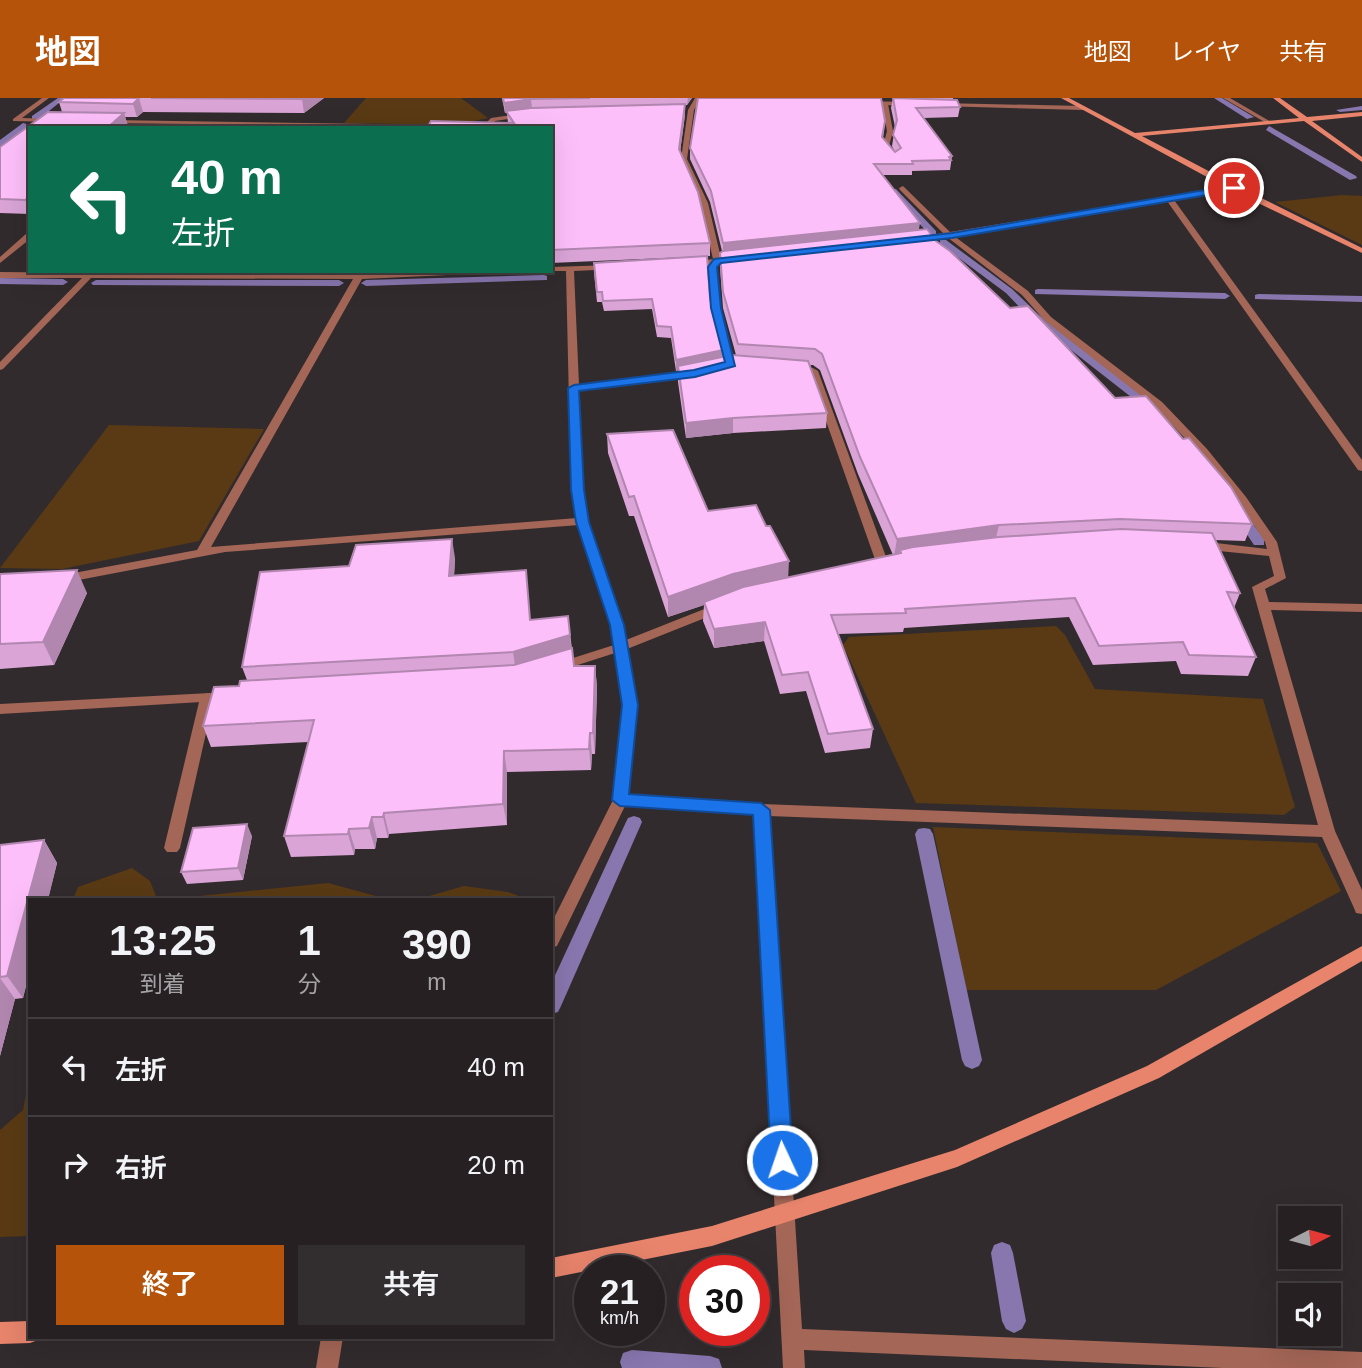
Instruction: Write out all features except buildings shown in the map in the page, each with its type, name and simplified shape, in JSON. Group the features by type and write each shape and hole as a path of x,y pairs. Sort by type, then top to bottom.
{"street":[{"path":"46,98 15,120 61,121"},
{"path":"698,98 691,110 684,159 704,203 718,261"},
{"path":"1064,98 1234,188 1362,251"},
{"path":"1226,98 1270,123"},
{"path":"1276,98 1362,160"},
{"path":"859,103 912,104"},
{"path":"886,104 890,131 886,146 894,158"},
{"path":"925,105 1083,108"},
{"path":"680,110 691,110"},
{"path":"487,126 494,119 532,114"},
{"path":"1135,135 1362,114"},
{"path":"103,122 269,126"},
{"path":"903,188 962,247 1025,293 1048,319 1158,404 1203,451 1272,542 1280,578 1258,587 1327,831 1362,908"},
{"path":"902,242 952,236 1234,188"},
{"path":"1169,199 1362,468"},
{"path":"0,261 28,237"},
{"path":"673,264 745,258"},
{"path":"718,261 713,267 716,308 731,364"},
{"path":"553,269 622,266"},
{"path":"553,937 620,800 630,705 617,625 583,522 577,490 570,268"},
{"path":"0,275 359,276 438,273"},
{"path":"202,552 359,276"},
{"path":"0,367 88,277"},
{"path":"719,367 745,365"},
{"path":"786,369 813,371 884,565"},
{"path":"574,388 707,370"},
{"path":"53,579 65,579 202,552 338,538 583,522"},
{"path":"1182,544 1275,553"},
{"path":"543,672 620,647 737,600"},
{"path":"1264,606 1362,608"},
{"path":"0,709 248,696"},
{"path":"172,848 206,698"},
{"path":"620,800 761,810 1327,831"},
{"path":"761,810 794,1368"},
{"path":"553,1268 712,1236 957,1158 1153,1072 1362,953"},
{"path":"0,1333 28,1332"},
{"path":"327,1368 332,1339"},
{"path":"792,1339 1362,1363"}],"shaded area":[{"path":"366,98 461,98 488,118 456,125 344,123"},
{"path":"1342,195 1362,196 1362,245 1275,202"},
{"path":"109,425 264,429 199,541 62,569 0,568"},
{"path":"1056,626 1065,635 1095,689 1263,699 1295,807 1284,815 916,803 843,645 849,637"},
{"path":"933,827 1317,843 1341,891 1156,990 966,990"},
{"path":"132,868 150,881 157,898 73,898 78,887"},
{"path":"328,883 383,898 180,898"},
{"path":"464,886 508,892 524,898 401,898 429,896"},
{"path":"28,1084 28,1236 0,1237 0,1130 23,1110"}],"waterway":[{"path":"35,118 62,98"},
{"path":"1217,98 1250,117"},
{"path":"1340,110 1362,108"},
{"path":"0,144 26,125"},
{"path":"1269,128 1353,178"},
{"path":"893,191 933,233"},
{"path":"943,242 1009,291 1034,316 1153,409"},
{"path":"366,283 544,278"},
{"path":"0,281 63,282"},
{"path":"96,283 339,283"},
{"path":"1038,292 1225,296"},
{"path":"1258,297 1362,299"},
{"path":"1238,512 1259,542"},
{"path":"553,1002 634,822"},
{"path":"924,834 972,1060"},
{"path":"1002,1253 1014,1321"},
{"path":"632,1362 710,1368"}],"route":[{"path":"782,1160 761,810 620,800 630,705 617,625 583,522 577,490 574,388 695,374 731,364 716,308 713,267 718,261 952,236 1234,188"}]}
